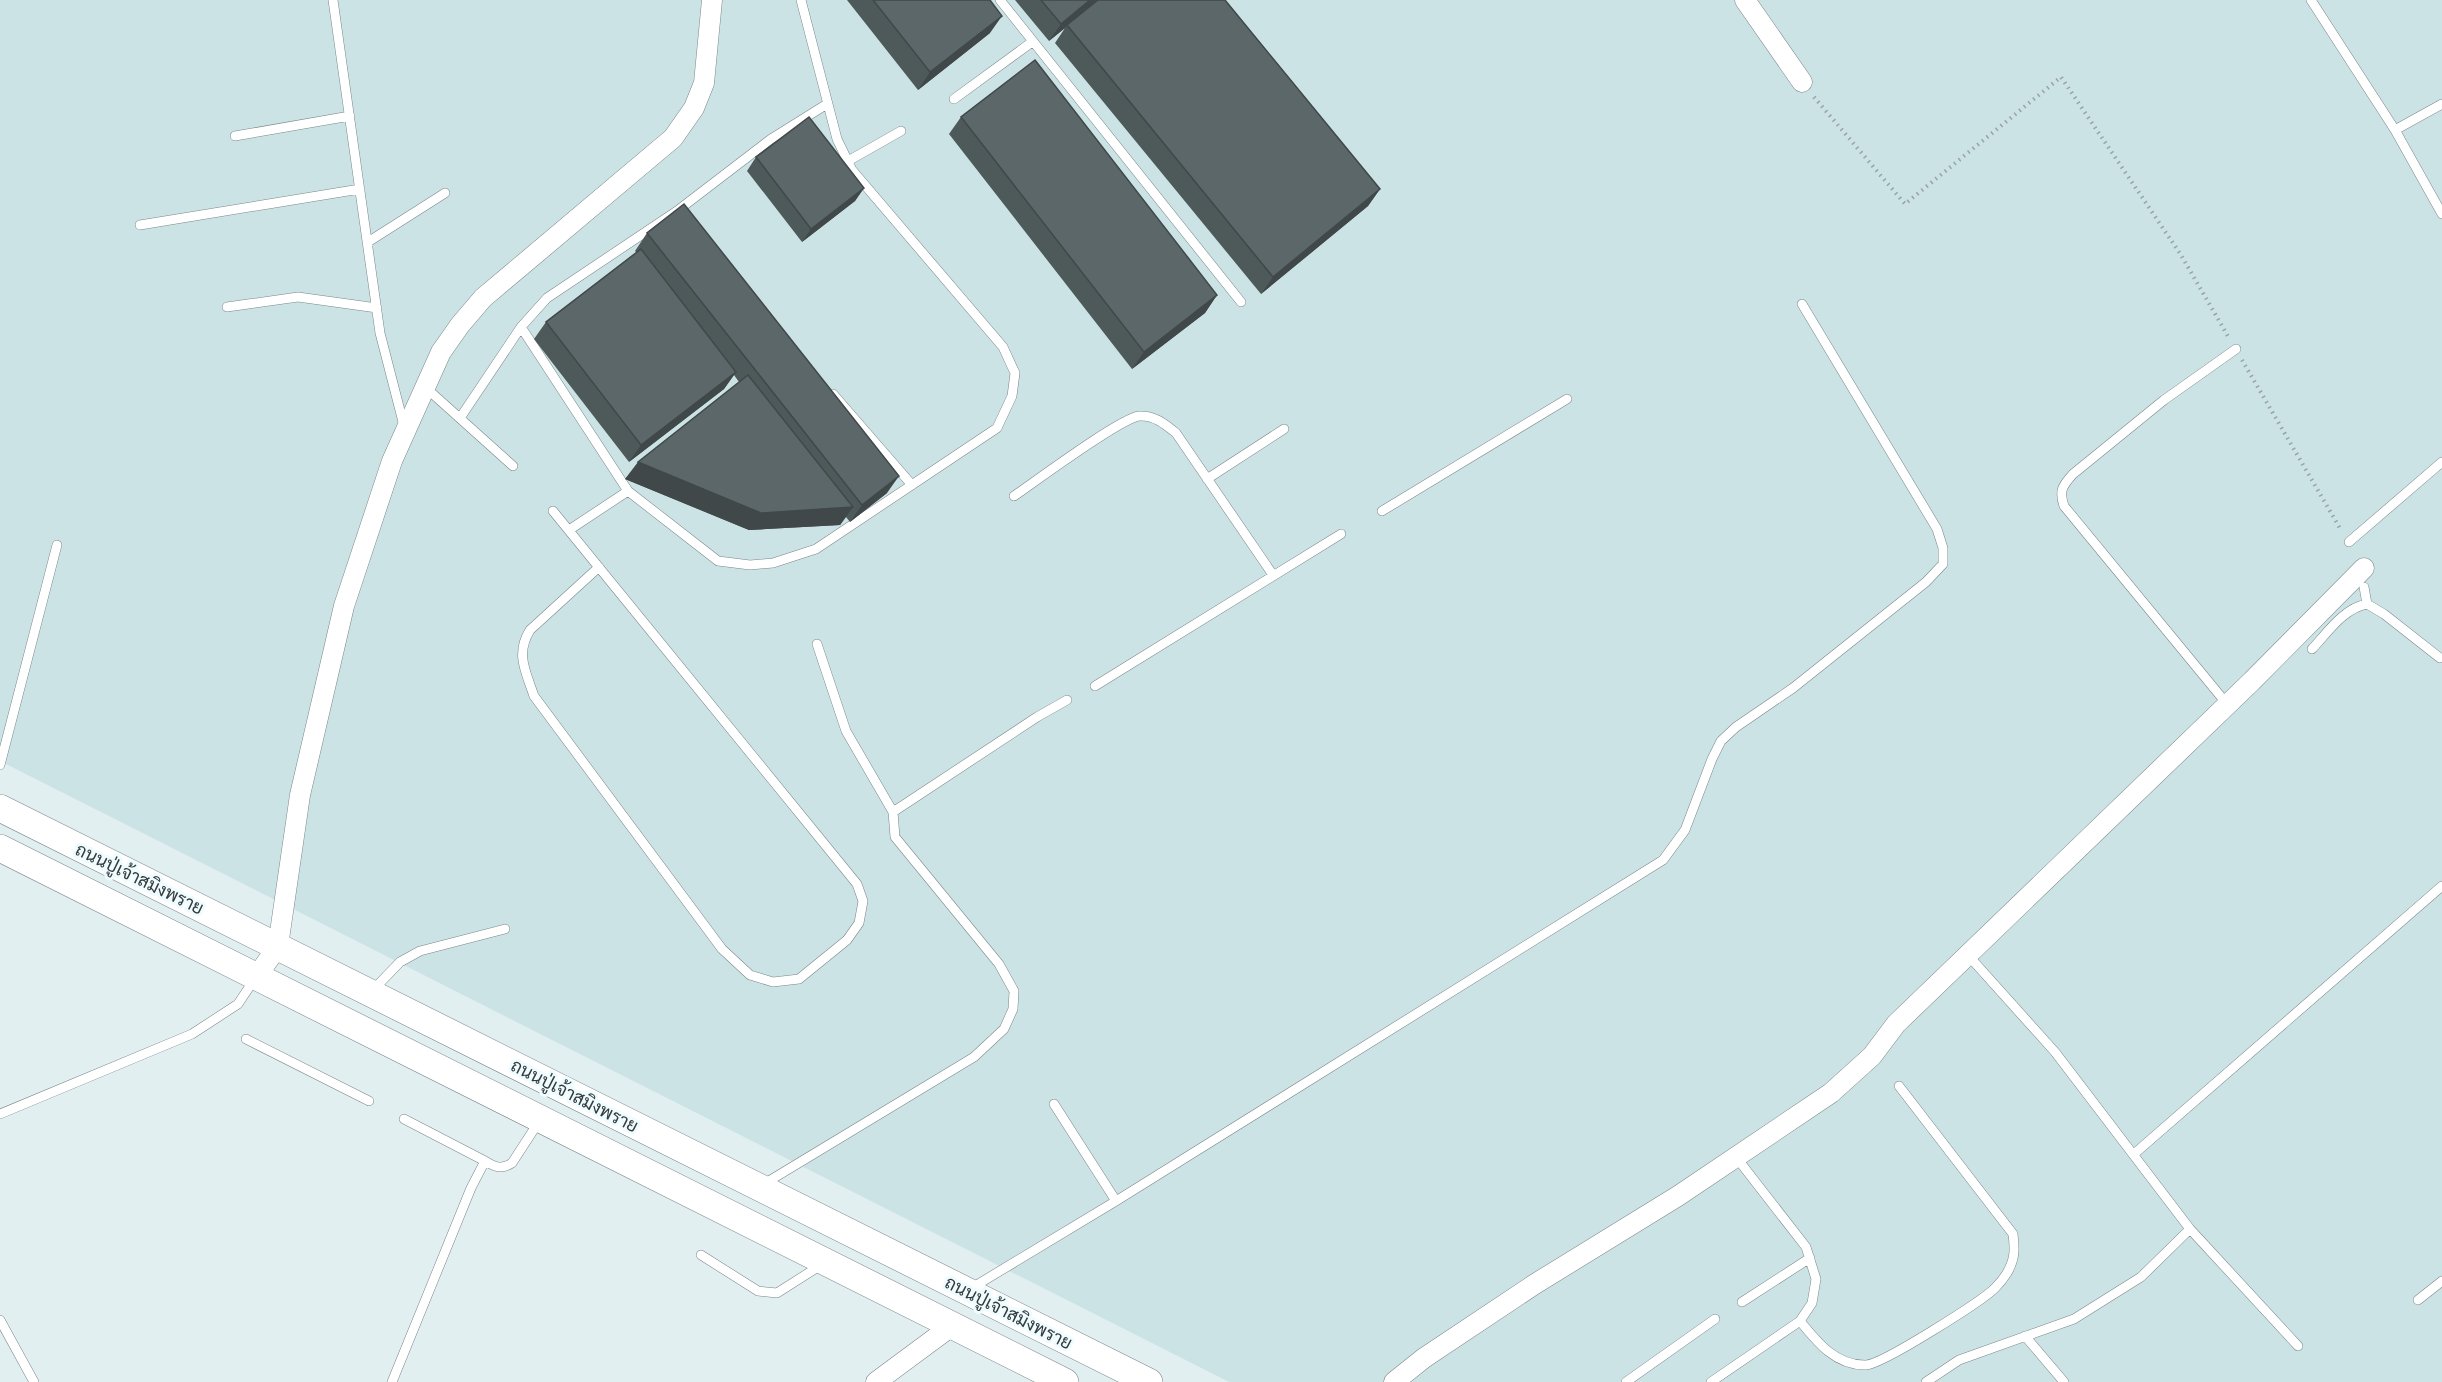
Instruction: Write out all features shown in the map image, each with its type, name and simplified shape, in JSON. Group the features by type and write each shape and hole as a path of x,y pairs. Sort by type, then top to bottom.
{"main road":[{"name":"ถนนปู่เจ้าสมิงพราย","path":"0,808 1149,1382"},
{"name":"ถนนปู่เจ้าสมิงพราย","path":"0,848 1065,1382"}],"street":[{"path":"257,976 278,946 300,795 344,606 392,461 424,387 441,352 483,298 674,138 694,108 705,83 712,0"},
{"path":"1745,0 1802,82"},
{"path":"1394,1382 1424,1358 1535,1284 1678,1196 1831,1093 1872,1056 1896,1024 1967,954 2360,578"},
{"path":"876,1382 953,1325"}],"lane":[{"path":"333,0 380,333 406,430"},
{"path":"521,327 628,491 718,561 750,565 773,563 816,549 997,428 1012,396 1015,373 1003,347 852,170 837,139 801,0"},
{"path":"1000,0 1241,303"},
{"path":"2311,0 2395,130 2442,214"},
{"path":"954,99 1032,42"},
{"path":"459,418 521,327 548,298 677,211 771,139 827,104"},
{"path":"2395,130 2442,104"},
{"path":"235,136 350,116"},
{"path":"848,161 901,130"},
{"path":"140,225 360,189"},
{"path":"368,242 445,193"},
{"path":"677,211 685,219"},
{"path":"227,307 298,297 377,308"},
{"path":"968,1290 1116,1201 1663,860 1685,830 1721,741 1793,688 1926,582 1943,564 1943,548 1937,529 1802,304"},
{"path":"2226,704 2064,506 2061,495 2062,486 2073,474 2164,400 2236,349"},
{"path":"424,387 513,466"},
{"path":"829,388 912,485"},
{"path":"1382,510 1567,399"},
{"path":"1014,496 1118,426 1139,416 1160,420 1176,434 1273,575"},
{"path":"1207,478 1284,429"},
{"path":"2349,542 2442,462"},
{"path":"569,530 628,491"},
{"path":"553,511 569,530 857,884 863,901 859,923 847,940 799,979 773,981 750,975 722,949 534,696 522,662 523,641 530,630 599,567"},
{"path":"1095,686 1341,534"},
{"path":"0,765 57,545"},
{"path":"2360,578 2367,594 2367,604"},
{"path":"2312,649 2346,613 2357,606 2367,604 2384,614 2440,658"},
{"path":"760,1187 974,1057 1004,1029 1013,1009 1014,991 999,964 895,837 893,812 846,731 817,644"},
{"path":"893,812 1037,717 1067,700"},
{"path":"2134,1154 2442,886"},
{"path":"371,993 400,962 420,951 505,929"},
{"path":"1967,954 2055,1052 2190,1229 2298,1346"},
{"path":"0,1114 192,1034 238,1004 257,976"},
{"path":"246,1039 369,1101"},
{"path":"1800,1321 1814,1338 1840,1361 1867,1365 1904,1349 1994,1289 2007,1273 2016,1252 2013,1234 1899,1086"},
{"path":"1054,1104 1116,1201"},
{"path":"404,1119 496,1167 505,1167 512,1163 540,1119"},
{"path":"1711,1382 1800,1321 1812,1303 1816,1279 1806,1247 1736,1157"},
{"path":"392,1382 471,1188 485,1161"},
{"path":"1926,1382 1959,1360 2074,1319 2141,1277 2190,1229"},
{"path":"701,1255 758,1291 777,1293 824,1262"},
{"path":"1742,1302 1810,1258"},
{"path":"2418,1300 2442,1281"},
{"path":"1626,1382 1715,1319"},
{"path":"0,1320 34,1382"},
{"path":"2025,1336 2064,1382"}],"path":[{"path":"1802,82 1905,204 2061,77 2181,255 2349,542"}],"shaded area":[{"path":"0,0 2442,0 2442,1382 1229,1382 0,761"}],"building":[{"path":"873,0 990,0 1002,16 930,72"},
{"path":"1041,0 1090,0 1061,24"},
{"path":"1098,0 1225,0 1380,189 1273,277 1067,25"},
{"path":"1035,60 1217,295 1144,352 961,117"},
{"path":"809,117 864,188 811,229 756,157"},
{"path":"684,204 899,476 862,505 647,233"},
{"path":"641,249 736,372 641,445 546,322"},
{"path":"748,375 853,507 761,513 638,462"}]}
